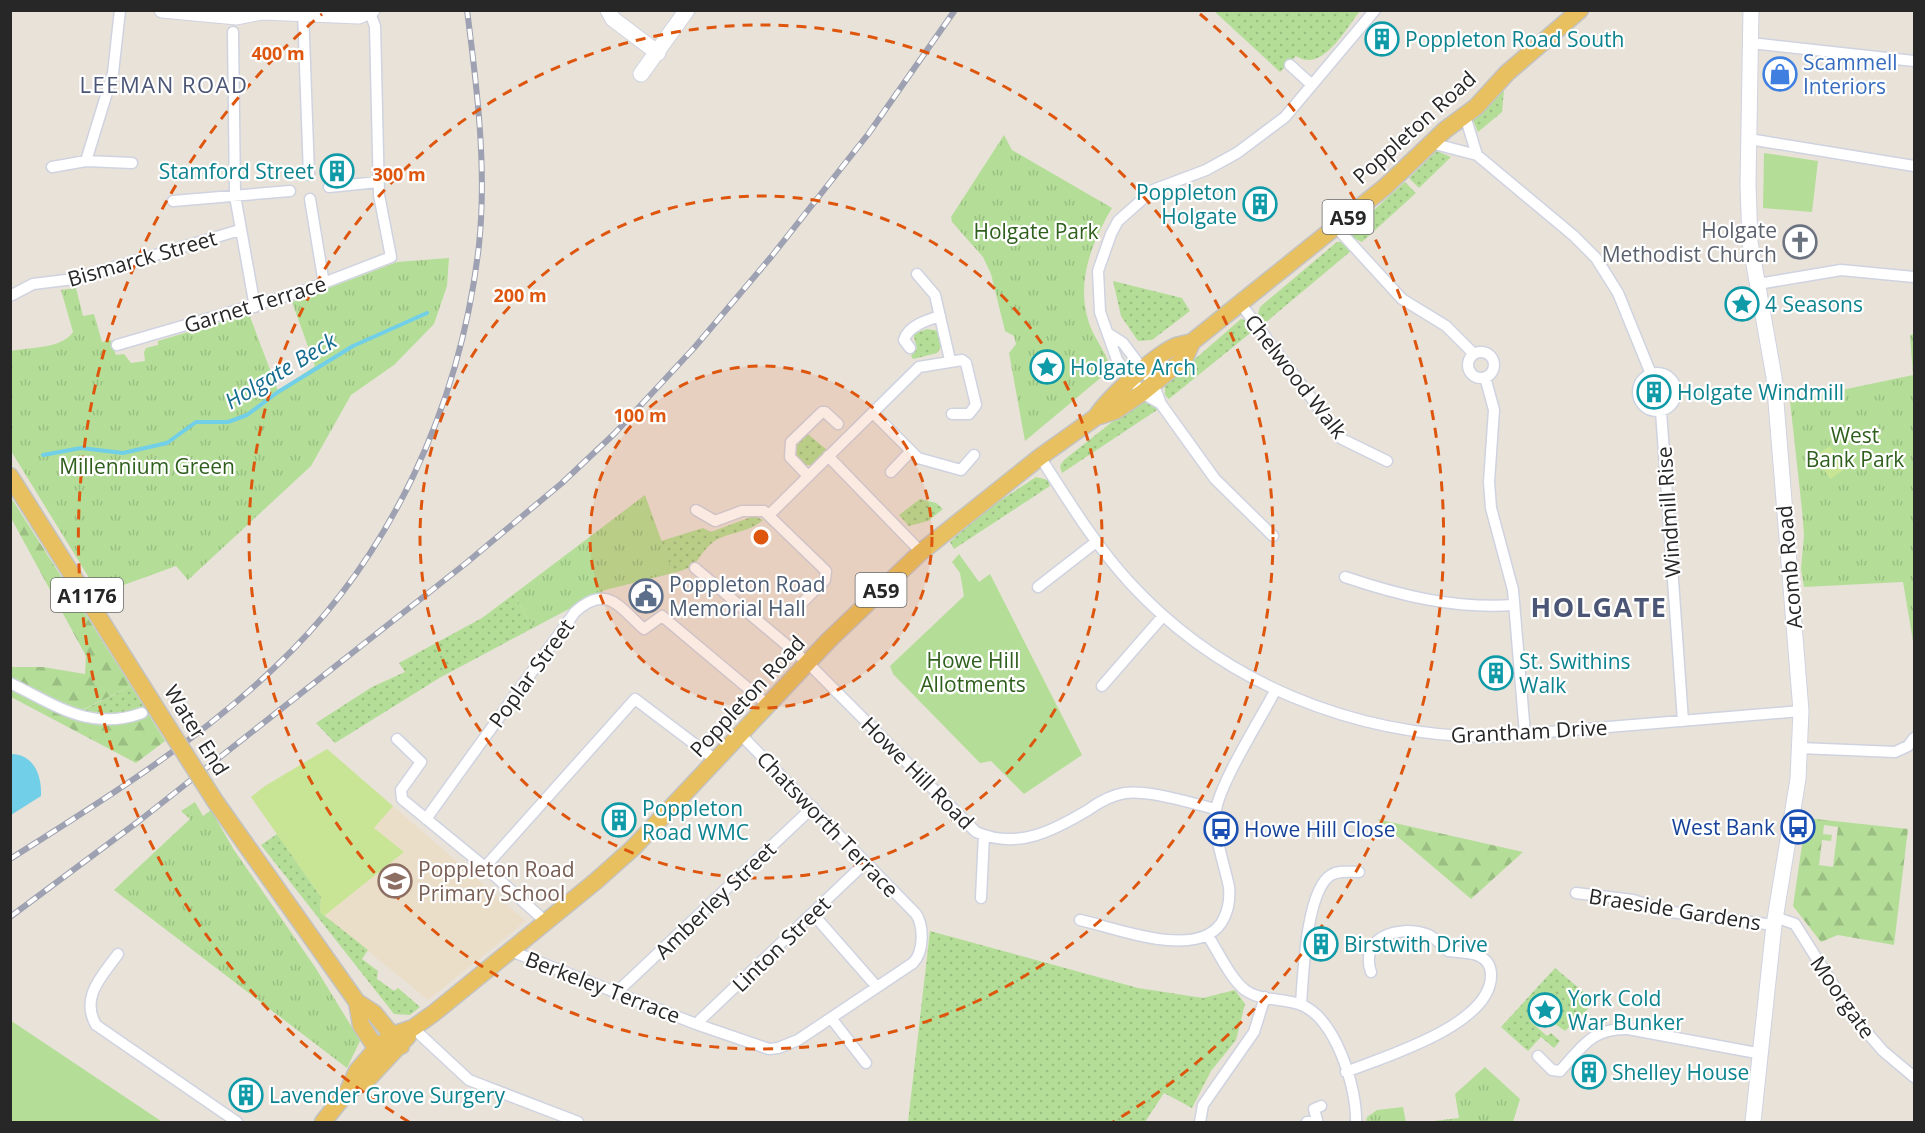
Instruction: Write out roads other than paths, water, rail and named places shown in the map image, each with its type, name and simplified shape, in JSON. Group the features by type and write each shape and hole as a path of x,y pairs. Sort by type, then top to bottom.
{"main road":[{"path":"162,10 237,16 252,12 348,16 371,12"},
{"path":"608,10 614,19 658,53"},
{"path":"641,74 687,10"},
{"path":"668,39 695,10"},
{"name":"Poppleton Road","path":"413,1028 464,990 633,848 808,663 921,552 1040,457 1096,417 1107,400 1143,382 1174,347 1192,342 1336,227 1465,116 1507,73 1580,10"},
{"name":"Acomb Road","path":"1751,10 1750,242 1774,377 1801,711 1794,808 1775,921 1753,1122"},
{"name":"Water End","path":"10,476 215,801 357,1002 374,1013 396,1040"},
{"name":"Water End","path":"357,1002 361,1025 381,1055"},
{"name":"A59","path":"323,1122 348,1091 357,1071 381,1055 413,1028"}],"street":[{"path":"86,161 113,73 120,10"},
{"path":"1273,536 1215,480 1161,404 1143,382 1113,353 1109,334 1100,312 1096,285 1105,245 1118,221 1153,190 1206,170 1262,136 1285,117 1375,10"},
{"path":"329,187 378,182 375,26 371,12"},
{"path":"303,13 309,175"},
{"path":"233,32 235,196 255,307"},
{"path":"1751,43 1914,61"},
{"path":"1290,65 1312,85"},
{"path":"1465,116 1477,154"},
{"path":"1749,139 1914,166"},
{"path":"1431,143 1477,154 1574,236 1596,258 1618,293 1651,374"},
{"path":"52,167 86,161 132,163"},
{"name":"Garnet Terrace","path":"117,345 255,307 324,284 391,256 378,182"},
{"path":"173,201 290,192"},
{"path":"310,199 324,284"},
{"path":"1336,227 1402,298 1446,326 1473,354"},
{"name":"Bismarck Street","path":"10,297 33,284 74,279 240,230"},
{"path":"1758,284 1841,270 1914,277"},
{"path":"917,274 935,294 950,360"},
{"name":"Chelwood Walk","path":"1240,303 1342,439 1387,461"},
{"path":"910,348 904,340 908,332 929,319 940,316"},
{"path":"1486,353 1492,360 1493,369 1485,376 1477,377 1470,372 1468,361 1473,354 1486,353"},
{"path":"769,515 920,367 950,360 962,360 966,363 976,405 969,414 952,414"},
{"path":"1662,373 1675,384 1674,401 1660,411 1643,405 1638,394 1641,381 1651,374 1662,373"},
{"path":"1485,376 1494,410 1489,482 1491,508 1514,605 1525,734"},
{"name":"Windmill Rise","path":"1660,411 1683,721"},
{"path":"808,476 790,457 791,442 822,412 838,424"},
{"path":"873,413 910,452 929,462 957,470 966,467 974,455"},
{"path":"891,472 910,452"},
{"path":"828,456 921,552"},
{"name":"Grantham Drive","path":"1040,457 1096,542 1130,583 1163,616 1214,655 1275,691 1331,712 1391,729 1455,736 1525,734 1801,711"},
{"path":"696,510 715,520 748,511 764,512 769,515 826,571 825,580 802,602"},
{"path":"1038,588 1096,542"},
{"name":"Howe Hill Road","path":"695,568 808,663 969,826 984,836 1022,838 1047,833 1102,801 1126,793 1216,809"},
{"path":"1345,577 1429,601 1451,604 1514,605"},
{"name":"Poplar Street","path":"426,819 579,609 604,597 609,598 644,629 658,616 768,705"},
{"path":"1102,686 1163,616"},
{"path":"10,683 82,717 121,721 142,713"},
{"path":"1080,920 1180,942 1209,936 1221,924 1230,899 1216,830 1216,809 1219,798 1275,691"},
{"path":"485,867 635,699 717,761"},
{"name":"Chatsworth Terrace","path":"741,735 916,914"},
{"path":"1800,748 1895,752 1908,746 1914,738"},
{"path":"397,739 421,762 401,790 402,799 485,867 546,922"},
{"name":"Amberley Street","path":"617,993 813,807"},
{"path":"981,898 984,836"},
{"name":"Linton Street","path":"696,1024 865,863"},
{"path":"1301,1004 1310,923 1322,886 1330,875 1338,872 1359,872"},
{"name":"Braeside Gardens","path":"1576,893 1633,900 1671,912 1775,921"},
{"path":"813,914 877,987"},
{"name":"Berkeley Terrace","path":"511,951 696,1024 759,1046 778,1048 798,1040 917,959 922,927 916,914"},
{"name":"Moorgate","path":"1775,921 1795,924 1844,1002 1864,1029 1883,1051 1914,1077"},
{"path":"1346,1072 1454,1026 1472,1011 1484,996 1492,978 1488,962 1483,957 1467,952 1448,951 1433,936 1419,932 1398,933 1376,941 1370,948 1368,956 1371,972"},
{"path":"1209,936 1241,986 1251,993 1301,1004 1313,1010 1327,1024 1346,1072 1356,1122"},
{"path":"118,954 97,982 90,998 92,1017 96,1025 237,1122"},
{"path":"1200,1122 1199,1113 1203,1105 1254,1032 1265,997"},
{"path":"831,1018 866,1063"},
{"path":"413,1028 469,1080 578,1122"},
{"path":"1538,1056 1552,1070 1560,1071 1590,1039 1610,1029 1628,1029 1762,1054"},
{"path":"1307,1122 1317,1120 1314,1109 1321,1106"}],"water":[{"path":"11,754 19,755 31,762 38,774 41,796 11,815"}],"waterway":[{"name":"Holgate Beck","path":"43,455 81,448 123,453 167,443 196,422 228,422 247,415 278,392 353,346 427,313"}],"railway":[{"path":"10,859 179,747 212,722 273,669 315,626 352,579 385,528 414,475 437,420 456,363 470,304 479,245 481,157 467,10"},
{"path":"10,917 139,821 465,564 562,483 614,434 694,348 771,257 869,133 955,10"}],"place":[{"name":"Poppleton Road South","path":"1382,39"},
{"name":"Scammell Interiors","path":"1780,74"},
{"name":"Stamford Street","path":"337,171"},
{"name":"Poppleton Holgate","path":"1260,204"},
{"name":"Holgate Methodist Church","path":"1800,242"},
{"name":"4 Seasons","path":"1742,304"},
{"name":"Holgate Arch","path":"1047,367"},
{"name":"Holgate Windmill","path":"1654,392"},
{"name":"Poppleton Road Memorial Hall","path":"646,596"},
{"name":"St. Swithins Walk","path":"1496,673"},
{"name":"Poppleton Road WMC","path":"619,820"},
{"name":"West Bank","path":"1798,827"},
{"name":"Howe Hill Close","path":"1221,829"},
{"name":"Poppleton Road Primary School","path":"395,881"},
{"name":"Birstwith Drive","path":"1321,944"},
{"name":"York Cold War Bunker","path":"1545,1010"},
{"name":"Shelley House","path":"1589,1072"},
{"name":"Lavender Grove Surgery","path":"246,1095"}],"district":[{"name":"LEEMAN ROAD","path":"164,84"},
{"name":"HOLGATE","path":"1599,606"}],"park label":[{"name":"Holgate Park","path":"1036,231"},
{"name":"West Bank Park","path":"1855,447"},
{"name":"Millennium Green","path":"147,466"},
{"name":"Howe Hill Allotments","path":"973,672"}]}
